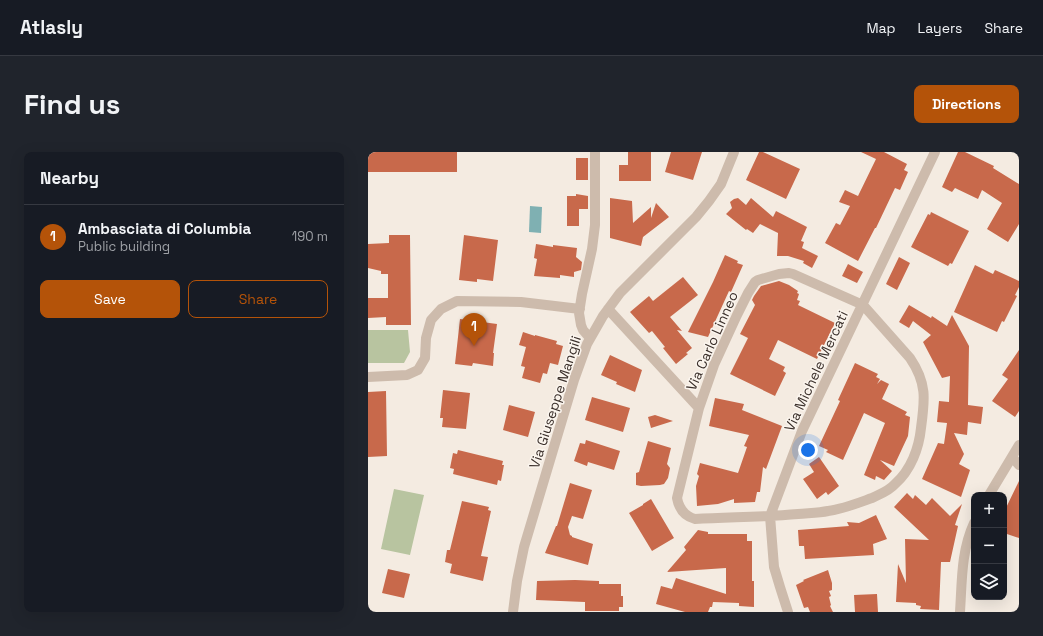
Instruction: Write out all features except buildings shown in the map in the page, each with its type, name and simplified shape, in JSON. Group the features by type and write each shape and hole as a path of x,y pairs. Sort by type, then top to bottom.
{"street":[{"path":"590,338 585,333 581,325 580,308 592,249 594,225 595,152"},
{"name":"Via Giuseppe Mangili","path":"513,612 517,581 524,547 574,380 590,338 608,309 631,282 710,201 718,189 734,152"},
{"name":"Via Michele Mercati","path":"788,612 774,567 770,516 802,431 935,152"},
{"name":"Via Carlo Linneo","path":"782,273 793,274 862,305 910,358 921,380 924,398 920,440 913,458 903,476 895,485 881,494 829,511 770,516 695,519 685,515 680,508 677,498 699,408 722,346 755,282 782,273"},
{"path":"368,377 407,375 418,370 425,358 426,338 432,320 441,308 457,301 521,302 580,308"},
{"name":"Via Carlo Linneo","path":"608,309 699,408"},
{"path":"991,492 1015,461 1019,445"},
{"path":"960,612 964,558 968,538 972,528"}],"green space":[{"path":"368,330 408,330 410,352 404,363 368,363"},
{"path":"394,489 424,495 410,555 381,549"}],"water":[{"path":"530,206 542,207 541,233 529,232"}],"place":[{"name":"Ambasciata di Columbia","path":"474,346"}]}
